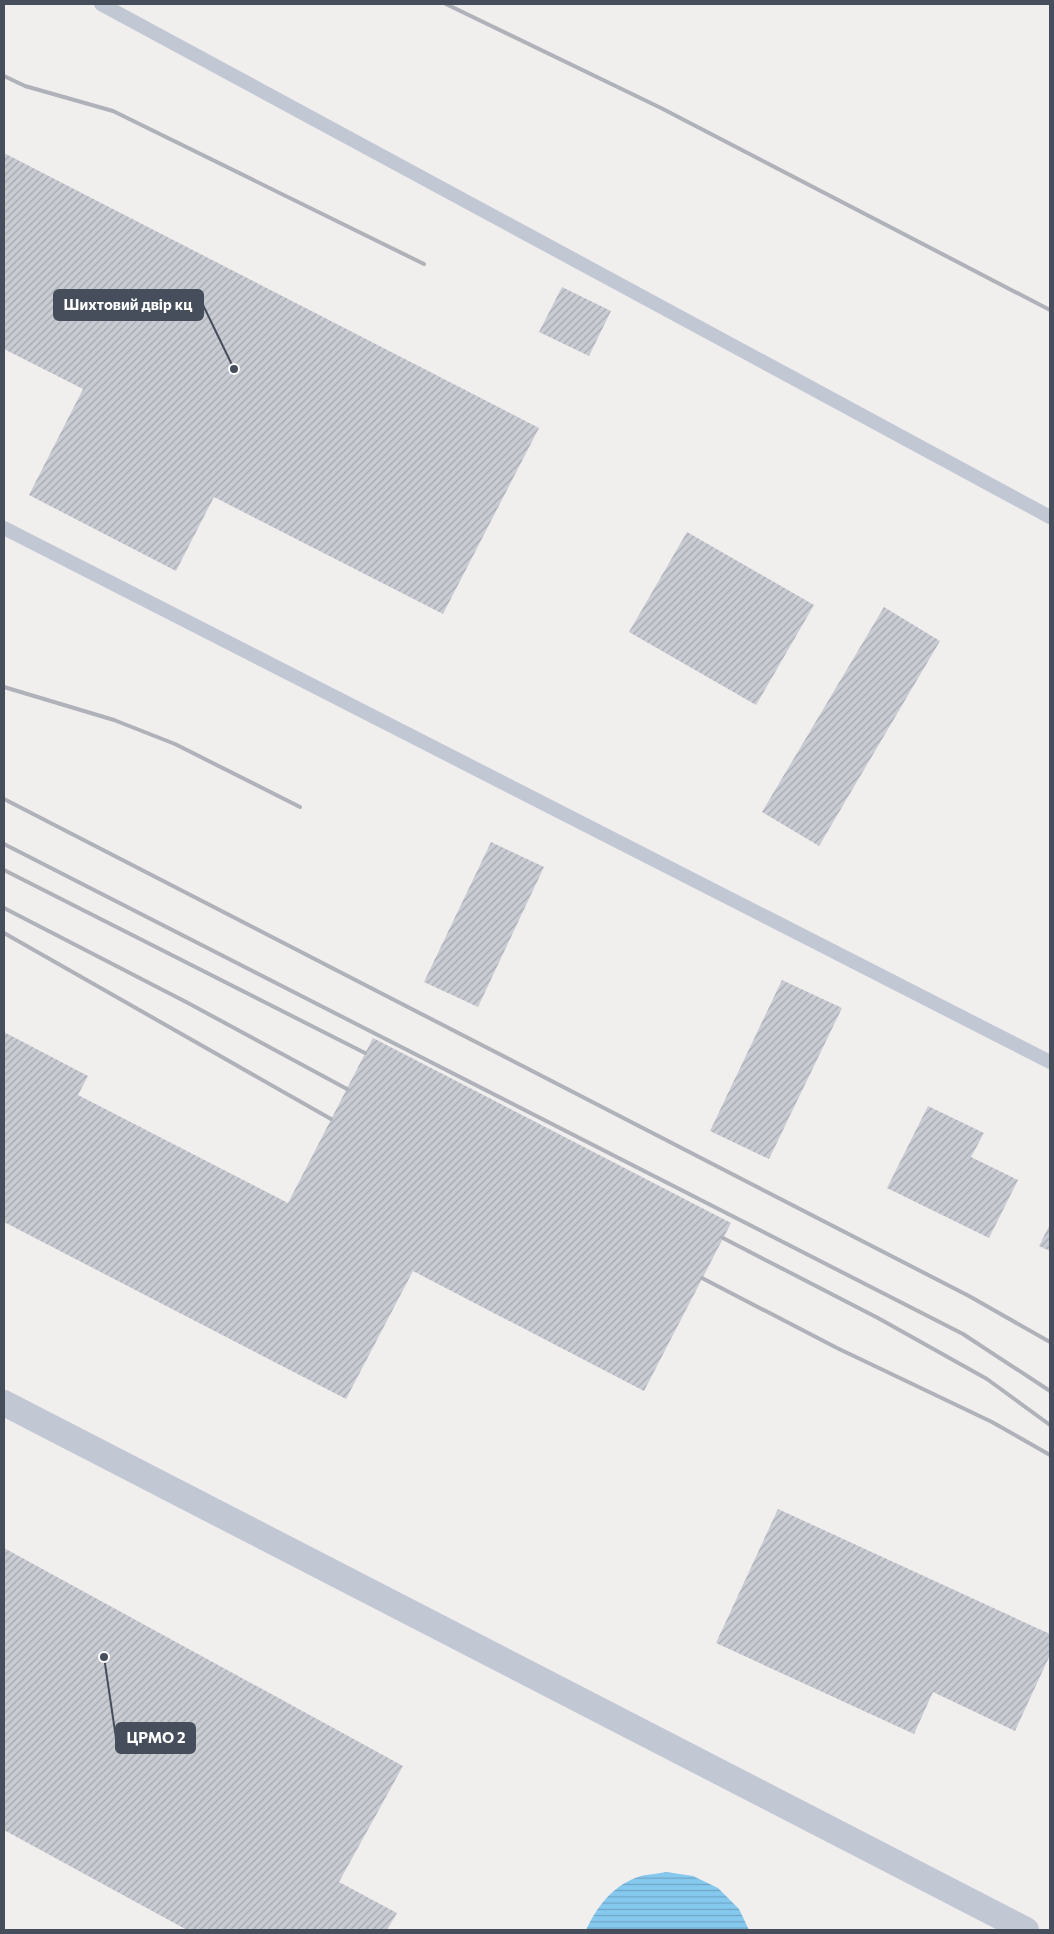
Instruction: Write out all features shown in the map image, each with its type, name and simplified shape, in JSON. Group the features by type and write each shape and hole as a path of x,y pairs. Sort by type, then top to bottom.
{"street":[{"path":"4,1404 1026,1930"}],"lane":[{"path":"102,4 1050,517"},
{"path":"4,528 1050,1062"}],"water":[{"path":"666,1872 693,1876 718,1888 739,1909 749,1930 586,1930 600,1905 620,1886 641,1876"}],"building":[{"path":"4,153 539,428 443,614 214,497 176,571 29,495 83,389 4,349"},
{"path":"562,287 611,311 589,356 539,332"},
{"path":"687,532 814,605 756,705 629,632"},
{"path":"884,607 940,641 819,846 762,812"},
{"path":"491,842 544,867 478,1007 424,982"},
{"path":"782,980 842,1008 769,1159 710,1131"},
{"path":"4,1032 88,1076 78,1095 288,1203 373,1038 731,1223 644,1391 413,1271 346,1399 4,1222"},
{"path":"928,1106 984,1133 971,1157 1018,1180 989,1238 887,1188"},
{"path":"1050,1224 1050,1251 1039,1246"},
{"path":"778,1509 1050,1634 1050,1655 1015,1731 933,1692 914,1734 716,1643"},
{"path":"4,1548 403,1766 339,1882 397,1913 387,1930 187,1930 4,1830"}],"railway":[{"path":"446,4 661,108 1050,310"},
{"path":"4,76 25,86 113,111 424,264"},
{"path":"4,687 114,720 175,744 300,807"},
{"path":"4,799 969,1296 1050,1342"},
{"path":"4,844 963,1334 1050,1391"},
{"path":"4,870 365,1053"},
{"path":"4,908 188,1003 347,1089"},
{"path":"4,933 331,1119"},
{"path":"723,1238 878,1318 987,1379 1050,1425"},
{"path":"702,1278 837,1348 992,1422 1050,1455"}],"place":[{"name":"Шихтовий двір кц","path":"234,369"},
{"name":"ЦРМО 2","path":"104,1657"}]}
